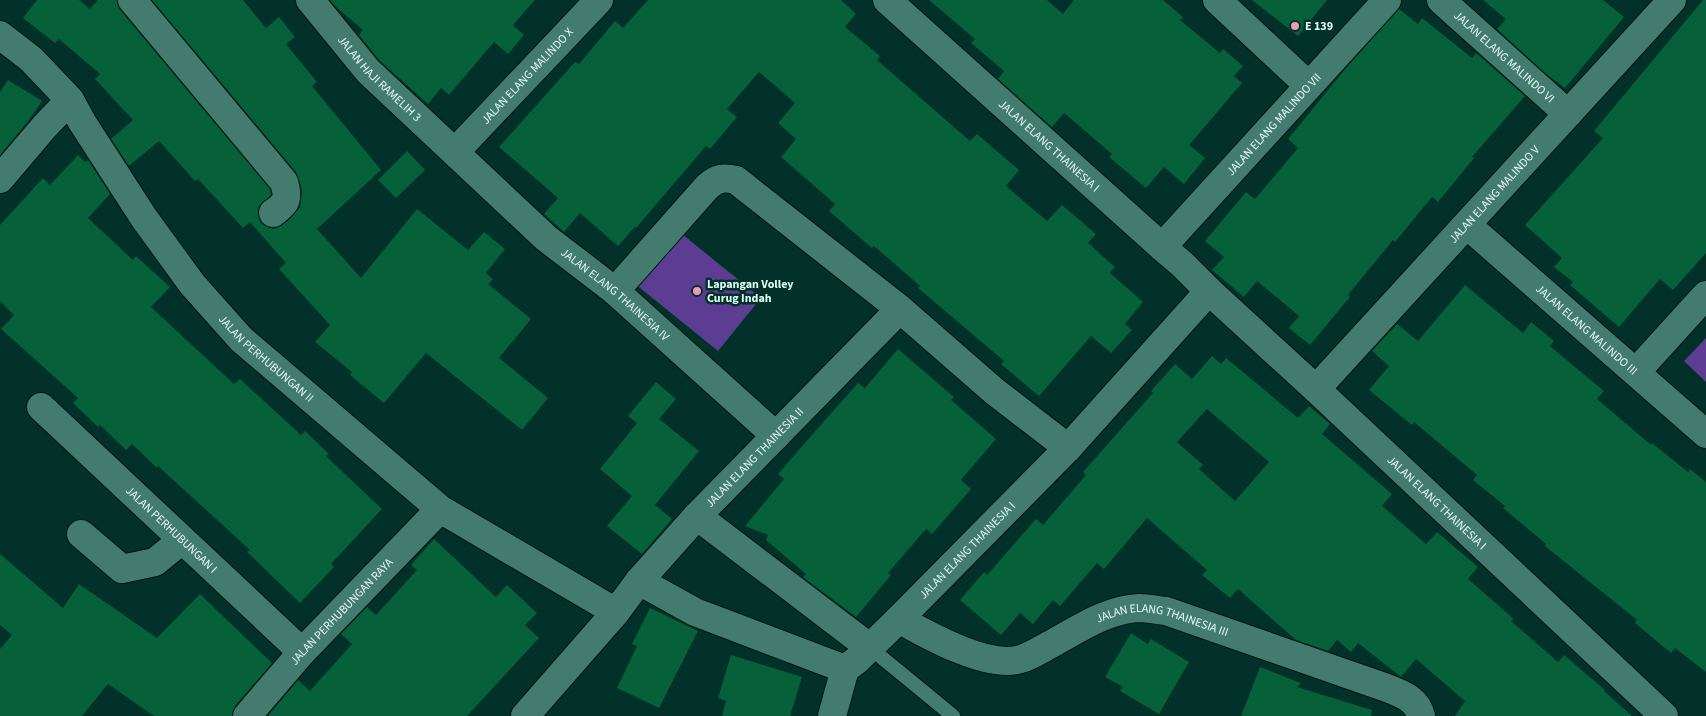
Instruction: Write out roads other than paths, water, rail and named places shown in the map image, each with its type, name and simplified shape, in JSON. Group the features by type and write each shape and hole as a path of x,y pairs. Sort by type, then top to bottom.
{"street":[{"path":"132,0 284,182 287,194 284,204 273,213"},
{"name":"JALAN HAJI RAMELIH 3","path":"310,0 368,71 455,152"},
{"name":"JALAN ELANG MALINDO X","path":"455,152 599,0"},
{"name":"JALAN ELANG THAINESIA I","path":"888,0 1182,264 1664,716"},
{"path":"1217,0 1308,85"},
{"name":"JALAN ELANG MALINDO VII","path":"1162,247 1387,0"},
{"name":"JALAN ELANG MALINDO VI","path":"1442,0 1568,114"},
{"name":"JALAN ELANG MALINDO V","path":"1316,389 1672,0"},
{"name":"JALAN PERHUBUNGAN II","path":"0,35 31,58 70,100 82,122 144,218 192,284 241,339 440,509 616,612"},
{"path":"0,179 38,133 70,100"},
{"name":"JALAN ELANG THAINESIA IV","path":"455,152 546,238 615,291 776,436"},
{"path":"615,291 707,187 715,180 725,178 736,180 900,310 994,391 1068,448"},
{"name":"JALAN ELANG MALINDO III","path":"1467,225 1706,434"},
{"name":"JALAN ELANG THAINESIA I","path":"845,669 857,660 869,646 899,619 1068,448 1209,291"},
{"path":"1636,372 1706,295"},
{"name":"JALAN ELANG THAINESIA II","path":"525,716 616,612 639,580 697,516 900,310"},
{"name":"JALAN PERHUBUNGAN I","path":"41,407 302,652"},
{"name":"JALAN PERHUBUNGAN RAYA","path":"248,716 302,652 440,509"},
{"path":"697,516 869,646"},
{"path":"80,534 122,569 155,562 182,540"},
{"path":"639,580 695,612 845,669 833,710"},
{"name":"JALAN ELANG THAINESIA III","path":"899,619 935,640 978,656 1002,661 1017,660 1041,650 1084,626 1118,612 1139,608 1166,611 1388,688 1411,699 1420,711 1421,716"}],"lane":[{"path":"869,646 953,716"}],"place":[{"name":"E 139","path":"1295,26"},
{"name":"Lapangan Volley Curug Indah","path":"697,291"}]}
